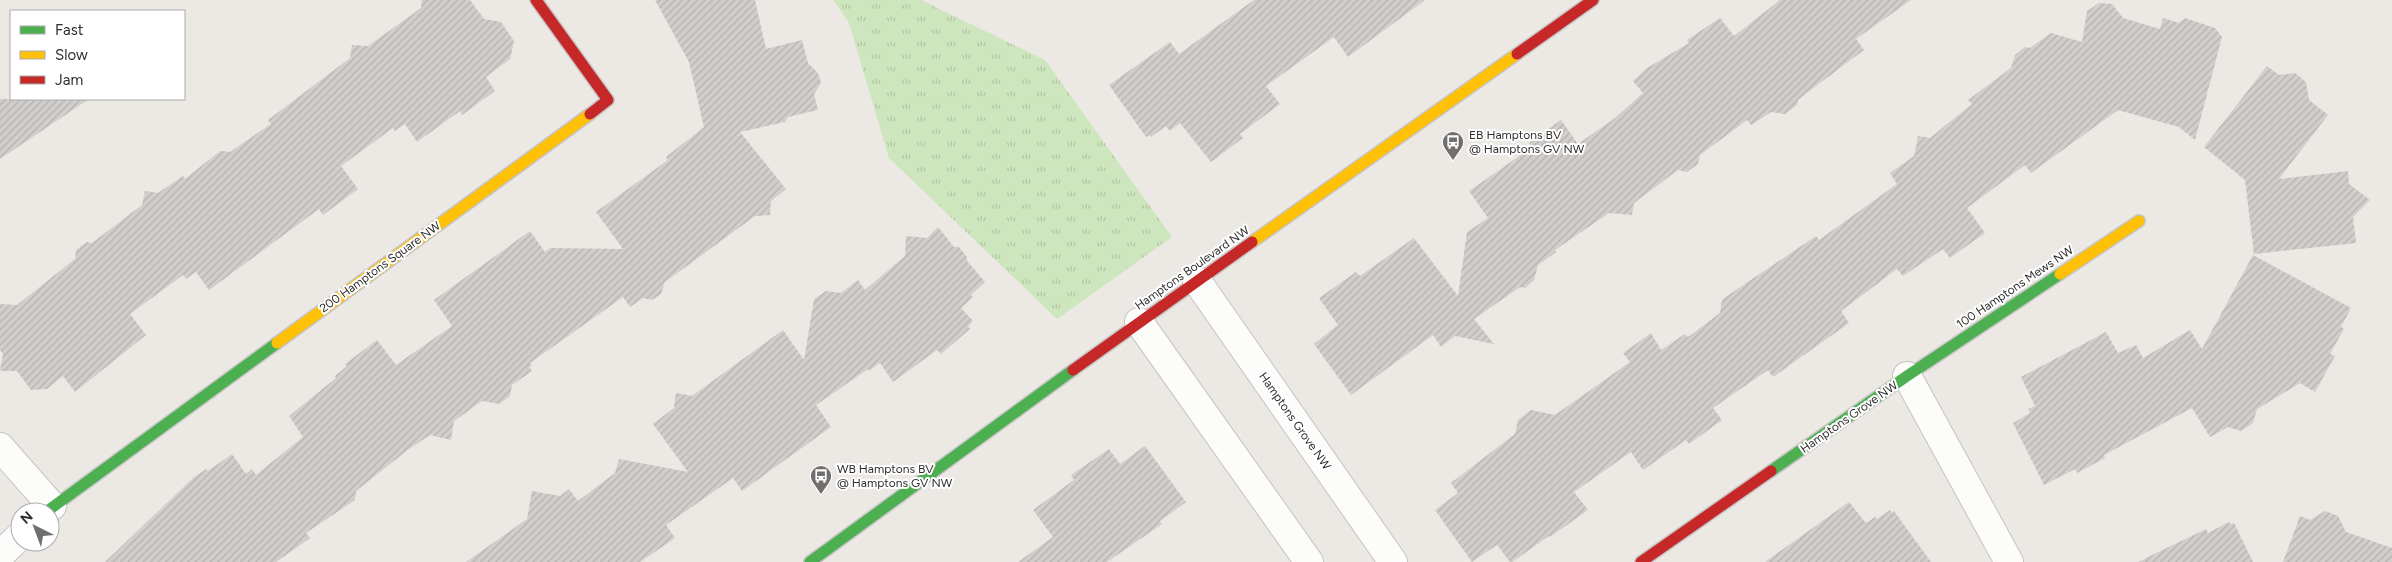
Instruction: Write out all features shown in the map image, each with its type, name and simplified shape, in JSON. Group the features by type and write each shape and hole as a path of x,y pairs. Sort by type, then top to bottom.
{"street":[{"name":"200 Hamptons Square NW","path":"59,502 608,100 536,0"},
{"name":"Hamptons Boulevard NW","path":"810,562 1139,322 1593,0"},
{"name":"100 Hamptons Mews NW","path":"1907,376 2139,221"},
{"name":"Hamptons Grove NW","path":"1197,281 1393,562"},
{"path":"1139,322 1309,562"},
{"name":"Hamptons Grove NW","path":"1641,562 1907,376 2009,562"},
{"name":"200 Hamptons Square NW","path":"0,447 43,502"},
{"path":"0,554 10,545"}],"green space":[{"path":"833,0 921,0 1045,60 1172,237 1057,319 889,158 849,23"}],"building":[{"path":"422,0 470,0 484,19 501,22 514,41 510,59 486,77 495,91 462,115 460,111 417,142 405,124 395,131 393,128 341,166 358,189 323,215 319,209 209,290 196,272 186,279 183,275 130,314 146,335 75,392 63,376 47,389 31,390 17,371 0,371 3,354 0,350 0,304 17,305 75,259 76,250 87,242 92,243 142,205 145,191 158,193 183,176 185,179 220,151 230,152 271,124 268,120 350,58 352,45 368,46 421,8"},
{"path":"655,0 755,0 766,49 802,40 808,63 818,73 821,83 814,94 818,110 788,117 785,122 740,132 786,189 771,201 770,215 755,216 665,282 661,294 652,300 643,298 630,307 623,297 530,363 532,366 529,367 532,371 512,385 510,396 499,404 482,401 454,421 451,440 430,435 409,449 356,491 355,500 306,533 310,538 276,562 105,562 193,478 206,469 208,471 232,454 246,474 252,469 256,475 303,437 289,416 336,378 335,376 347,366 345,364 377,340 396,365 452,326 434,300 530,231 545,252 550,248 623,249 596,212 668,160 666,157 704,127 689,62"},
{"path":"1254,0 1425,0 1348,57 1334,37 1266,86 1280,104 1240,134 1243,138 1211,162 1180,123 1170,131 1166,126 1151,137 1149,135 1146,137 1109,85 1170,42 1179,54"},
{"path":"1780,0 1911,0 1856,39 1864,50 1798,100 1797,105 1785,114 1771,112 1751,125 1747,120 1700,155 1698,164 1687,172 1678,170 1634,203 1632,215 1609,213 1555,250 1556,252 1538,265 1534,280 1525,288 1520,287 1474,319 1494,344 1455,336 1441,347 1433,335 1351,395 1314,344 1338,325 1319,298 1356,272 1360,276 1414,238 1458,296 1467,232 1488,218 1469,191 1518,157 1531,146 1529,143 1561,120 1578,144 1615,118 1643,93 1633,81 1647,68 1689,43 1687,40 1720,18 1734,36"},
{"path":"2099,3 2112,4 2123,18 2160,29 2163,18 2179,23 2185,18 2215,28 2222,37 2195,140 2179,127 2118,110 2031,173 2025,165 1967,208 1985,233 1950,258 1943,249 1903,276 1897,269 1841,311 1849,323 1773,377 1768,370 1713,408 1722,420 1689,444 1686,440 1643,470 1631,452 1574,492 1588,510 1550,537 1512,562 1497,545 1472,562 1435,510 1458,493 1451,483 1515,434 1518,420 1531,410 1555,415 1630,362 1623,353 1651,333 1661,350 1685,334 1688,337 1720,313 1722,300 1816,236 1819,240 1897,184 1890,173 1914,156 1918,136 1930,138 1972,104 1968,100 2011,68 2015,55 2025,47 2030,48 2051,33 2082,42 2087,11"},
{"path":"2267,66 2279,75 2295,73 2306,82 2309,100 2328,115 2279,179 2348,171 2349,184 2370,200 2353,217 2356,243 2254,254 2245,180 2204,147"},
{"path":"0,99 88,100 0,159"},
{"path":"938,227 954,247 959,247 967,257 967,261 985,282 961,308 973,321 968,326 970,329 941,354 937,350 893,382 880,363 869,371 868,369 816,405 831,427 742,491 733,478 666,525 675,538 640,562 466,562 527,519 532,491 560,496 569,489 578,501 615,473 619,459 688,472 653,424 674,408 676,393 692,396 783,330 804,360 814,299 826,291 841,293 858,280 865,290 905,256 906,236 927,238"},
{"path":"2253,255 2351,308 2341,327 2344,329 2330,354 2335,356 2315,392 2300,383 2257,409 2253,423 2241,431 2228,427 2210,437 2192,408 2104,455 2105,458 2077,473 2075,469 2044,485 2013,423 2030,413 2028,409 2035,406 2021,377 2106,332 2118,353 2136,345 2143,358 2190,330 2202,349"},
{"path":"1145,446 1186,502 1160,521 1162,524 1107,562 1018,562 1053,537 1033,510 1074,480 1071,475 1109,449 1120,464"},
{"path":"1849,502 1866,523 1875,517 1877,519 1890,510 1892,513 1894,511 1931,562 1765,562"},
{"path":"2325,511 2338,516 2346,532 2392,548 2392,562 2283,562 2300,516 2310,520"},
{"path":"2229,522 2230,524 2234,523 2253,562 2138,562 2206,529 2208,533"}],"traffic: fast":[{"path":"1771,471 1907,376 2060,274"},
{"path":"60,502 277,343"},
{"path":"810,562 1073,370"}],"traffic: slow":[{"path":"1252,242 1517,54"},
{"path":"277,343 590,114"},
{"path":"2060,274 2139,221"}],"traffic: jam":[{"path":"536,0 608,100 590,114"},
{"path":"1517,54 1593,0"},
{"path":"1073,370 1252,242"},
{"path":"1641,562 1771,471"}],"place":[{"name":"EB Hamptons BV @ Hamptons GV NW","path":"1453,161"},
{"name":"WB Hamptons BV @ Hamptons GV NW","path":"821,495"}]}
